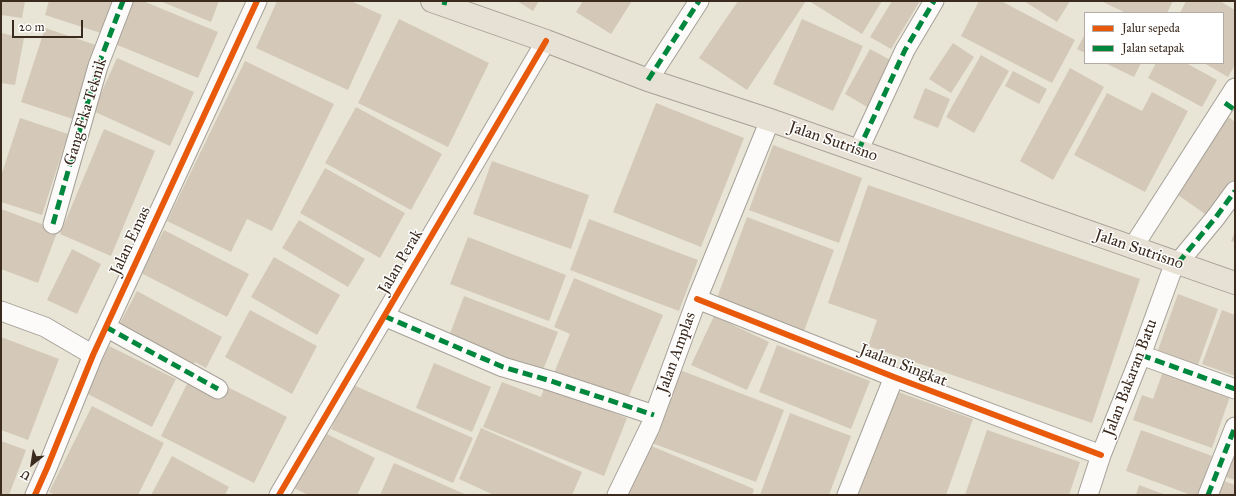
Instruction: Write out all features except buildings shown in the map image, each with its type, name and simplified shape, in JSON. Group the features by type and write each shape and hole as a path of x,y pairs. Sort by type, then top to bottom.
{"main road":[{"name":"Jalan Sutrisno","path":"440,2 648,80 770,120 1235,283"}],"street":[{"name":"Gang Eka Teknik","path":"53,224 98,66 124,1"},
{"name":"Jalan Emas","path":"35,495 93,355 257,1"},
{"path":"648,80 699,1"},
{"path":"858,151 905,50 934,1"},
{"name":"Jalan Perak","path":"279,495 546,41"},
{"path":"1133,247 1232,100"},
{"name":"Jalan Amplas","path":"617,495 650,427 697,299 770,120"},
{"name":"Jalan Bakaran Batu","path":"1088,495 1101,455 1177,263 1216,217 1235,191"},
{"name":"Jaalan Singkat","path":"697,299 894,377 1101,455"},
{"path":"1,311 45,327 93,355"},
{"path":"384,316 503,367 654,415"},
{"path":"106,327 218,389"},
{"path":"1141,355 1235,389"},
{"path":"847,495 894,377"},
{"path":"1208,495 1235,426"}],"marked path":[{"path":"53,224 98,66 123,1"},
{"path":"444,5 445,1"},
{"path":"648,80 699,1"},
{"path":"858,151 905,50 934,1"},
{"path":"1225,103 1235,110"},
{"path":"1178,263 1216,217 1235,191"},
{"path":"384,316 503,367 654,415"},
{"path":"106,327 218,389"},
{"path":"1141,355 1235,389"},
{"path":"1208,495 1235,427"}],"cycle path":[{"path":"35,495 93,355 257,1"},
{"path":"279,495 546,41"},
{"path":"697,299 894,377 1101,455"}]}
